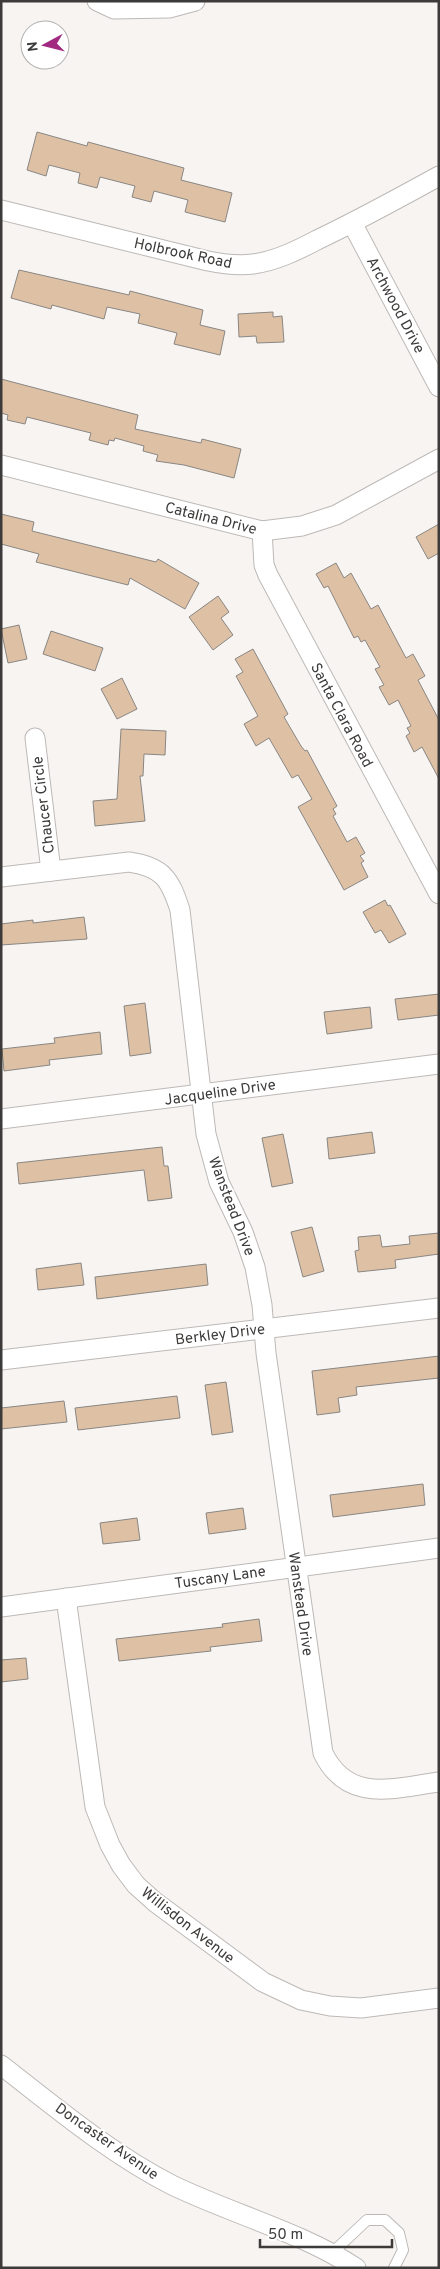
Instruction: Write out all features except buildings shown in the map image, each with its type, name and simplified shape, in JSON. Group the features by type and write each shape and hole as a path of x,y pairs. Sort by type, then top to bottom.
{"street":[{"path":"97,1 114,10 169,8 195,1"},
{"name":"Holbrook Road","path":"1,210 208,261 233,265 254,264 278,258 352,223 439,176"},
{"name":"Archwood Drive","path":"352,223 439,386"},
{"name":"Catalina Drive","path":"1,466 262,531 302,526 336,515 439,459"},
{"name":"Santa Clara Road","path":"262,531 264,565 268,575 439,894"},
{"name":"Chaucer Circle","path":"35,738 51,871"},
{"name":"Wanstead Drive","path":"1,877 129,862 143,864 166,878 180,910 206,1134 217,1175 243,1232 255,1267 262,1305 263,1329 320,1742 327,1762 350,1784 366,1789 381,1790 439,1782"},
{"name":"Jacqueline Drive","path":"1,1119 439,1064"},
{"name":"Berkley Drive","path":"1,1360 439,1308"},
{"name":"Tuscany Lane","path":"1,1607 439,1548"},
{"name":"Willisdon Avenue","path":"66,1598 95,1807 110,1845 121,1865 136,1885 155,1902 263,1982 301,2000 345,2008 381,2006 439,1998"},
{"name":"Doncaster Avenue","path":"2,2067 106,2145 154,2176 219,2207 332,2253 356,2268"}],"lane":[{"path":"332,2253 367,2220 385,2220 399,2233 403,2250 394,2268"}]}
